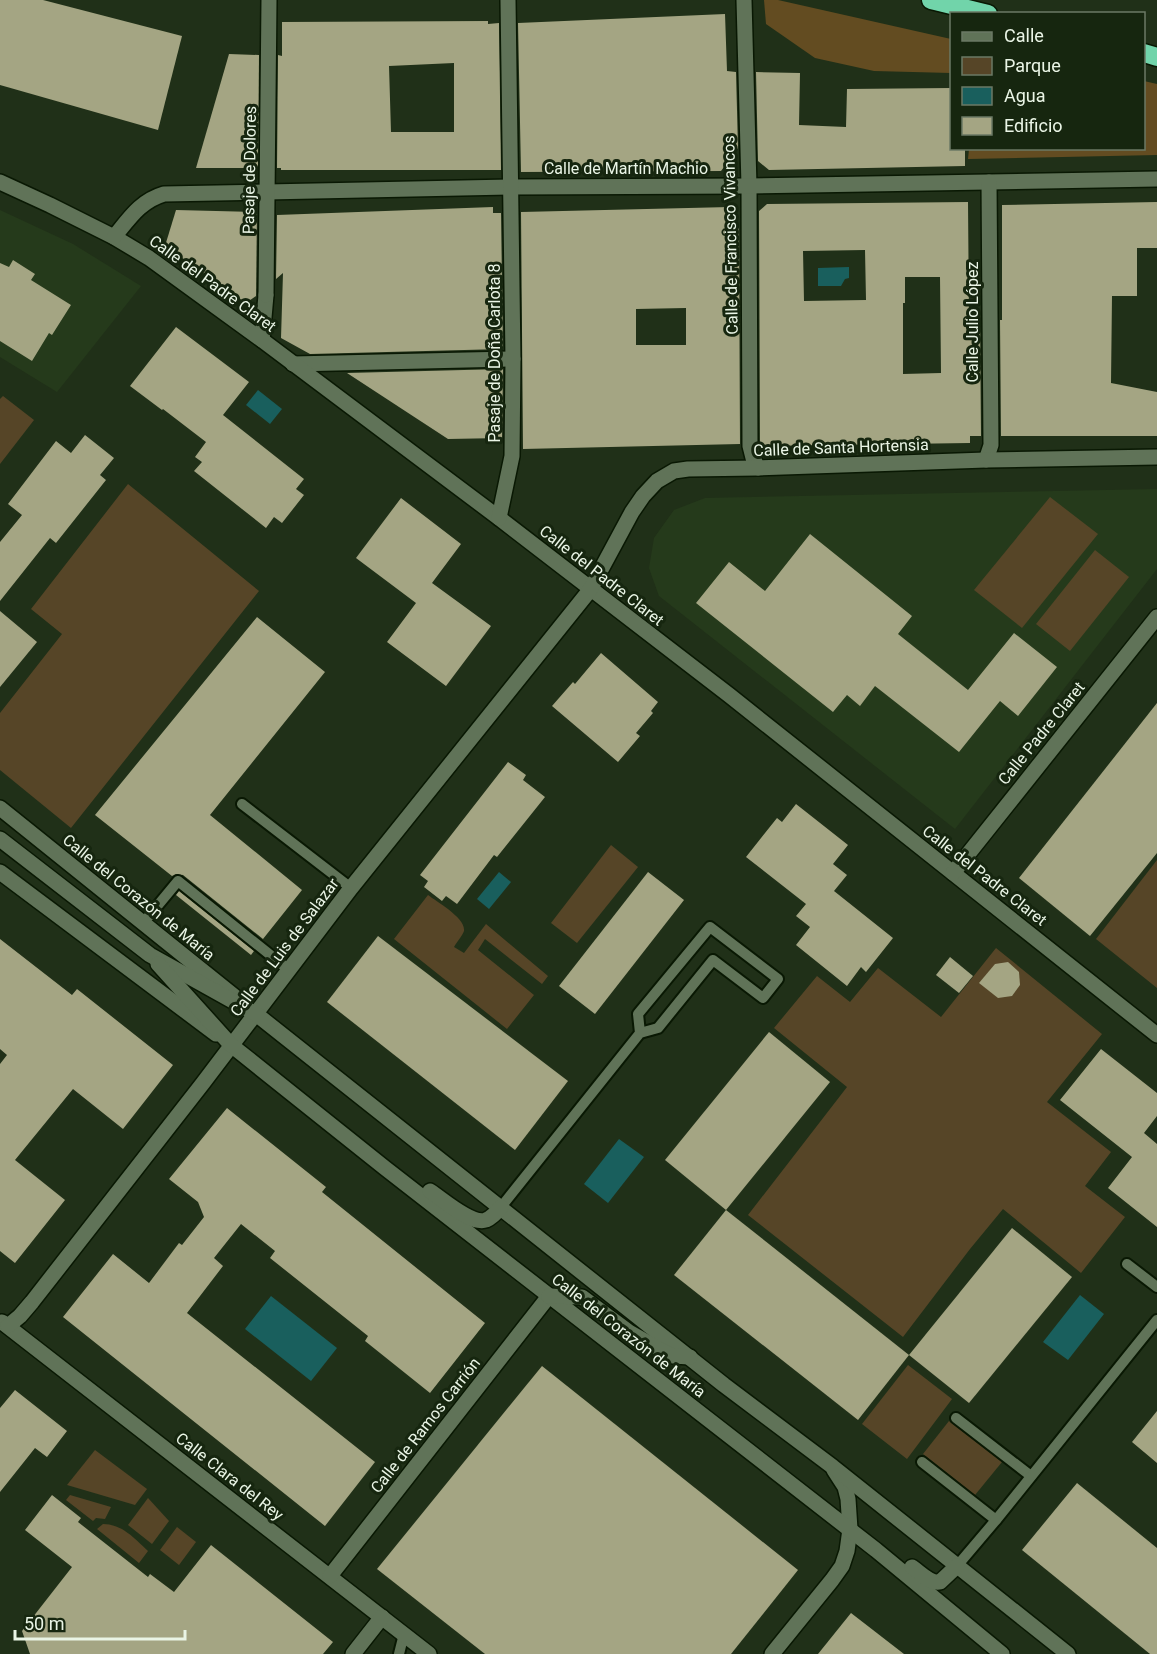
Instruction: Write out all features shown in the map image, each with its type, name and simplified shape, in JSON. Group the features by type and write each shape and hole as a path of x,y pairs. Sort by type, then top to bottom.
{"highway":[{"path":"931,0 980,12"}],"street":[{"name":"Pasaje de Dolores","path":"262,340 266,295 269,0"},
{"name":"Pasaje de Doña Carlota 8","path":"499,518 512,456 513,359 508,0"},
{"name":"Calle de Francisco Vivancos","path":"744,0 749,186 750,446 758,468"},
{"name":"Calle de Martín Machio","path":"114,237 142,204 153,197 164,194 1157,178"},
{"name":"Calle del Padre Claret","path":"0,182 114,237 149,258 262,340 729,695 1157,1035"},
{"name":"Calle Julio López","path":"986,460 991,445 989,182"},
{"path":"293,364 513,359"},
{"name":"Calle de Santa Hortensia","path":"590,590 643,496 657,481 674,471 986,460 1157,457"},
{"name":"Calle de Luis de Salazar","path":"4,1323 26,1309 351,888 590,590"},
{"name":"Calle Padre Claret","path":"953,873 1157,617"},
{"name":"Calle del Corazón de María","path":"0,808 256,1014 1068,1654"},
{"name":"Calle del Corazón de María","path":"0,839 150,955 256,1014"},
{"name":"Calle del Corazón de María","path":"0,872 231,1046 850,1529 1002,1654"},
{"name":"Calle del Corazón de María","path":"150,955 231,1046"},
{"path":"385,1168 405,1175 474,1220 484,1221 493,1216 501,1207"},
{"path":"549,1296 582,1298 629,1332 657,1348 673,1356 690,1357"},
{"name":"Calle de Ramos Carrión","path":"330,1576 549,1296"},
{"name":"Calle Clara del Rey","path":"4,1323 429,1654"},
{"path":"772,1654 842,1566 847,1551 850,1529 849,1507 845,1487 833,1467"},
{"path":"876,1550 888,1552 904,1560 932,1582 937,1583 957,1566"},
{"path":"352,1654 382,1617"}],"lane":[{"path":"242,804 351,888"},
{"path":"144,922 178,881 289,970"},
{"path":"501,1207 640,1032 658,1028 713,960 763,998 778,979 710,927 638,1014 640,1032"},
{"path":"1127,1264 1157,1287"},
{"path":"957,1566 1157,1320"},
{"path":"956,1418 1031,1476"},
{"path":"922,1462 996,1520"},
{"path":"399,1654 404,1634"}],"shaded area":[{"path":"764,0 778,0 950,39 950,73 874,71 815,58 766,24"},
{"path":"1145,81 1157,84 1157,155 968,159 969,150 1145,150"},
{"path":"0,210 73,244 141,286 57,392 0,357"},
{"path":"1157,489 1157,569 955,829 659,596 649,568 654,538 674,510 705,498"}],"green space":[{"path":"3,396 34,420 0,464 0,399"},
{"path":"128,484 259,591 71,828 0,770 0,713 62,634 31,609"},
{"path":"1050,497 1098,534 1022,628 974,590"},
{"path":"1095,550 1129,577 1070,651 1036,624"},
{"path":"611,845 638,867 577,943 551,923"},
{"path":"1157,860 1157,988 1096,939"},
{"path":"428,895 456,916 463,926 464,931 454,947 464,953 486,924 548,976 542,984 485,939 478,950 534,995 507,1029 394,939"},
{"path":"996,948 1102,1034 1047,1102 1111,1152 1085,1186 1125,1217 1081,1273 1003,1209 903,1337 748,1215 847,1087 774,1028 817,976 850,1002 878,968 941,1017"},
{"path":"908,1365 952,1399 907,1459 862,1424"},
{"path":"949,1421 1002,1462 975,1495 923,1454"},
{"path":"95,1450 147,1489 135,1505 67,1485"},
{"path":"70,1495 111,1507 105,1519 96,1518 93,1521 66,1500"},
{"path":"148,1498 169,1521 152,1544 128,1525"},
{"path":"103,1524 122,1529 148,1551 139,1563 97,1529"},
{"path":"177,1527 196,1542 179,1565 160,1550"}],"water":[{"path":"849,267 849,278 845,279 841,286 818,286 818,268"},
{"path":"258,390 282,409 270,424 246,405"},
{"path":"499,872 511,882 489,909 477,899"},
{"path":"619,1139 644,1157 608,1203 584,1184"},
{"path":"1080,1295 1104,1314 1068,1360 1043,1342"},
{"path":"271,1296 337,1348 311,1381 245,1329"}],"building":[{"path":"0,0 43,0 182,36 158,130 0,85"},
{"path":"725,14 727,71 736,72 738,148 721,171 521,172 518,23"},
{"path":"488,21 488,24 499,23 501,170 281,170 277,168 278,55 282,56 282,22","holes":["454,63 454,132 391,132 389,66"]},
{"path":"229,54 259,55 258,168 196,168"},
{"path":"756,72 800,73 799,125 846,127 847,89 950,88 950,150 965,150 965,166 769,170 758,161"},
{"path":"968,202 969,321 980,320 981,436 970,436 970,443 761,446 759,211 767,204","holes":["865,250 866,300 804,301 803,251","905,277 940,277 941,373 903,374"]},
{"path":"1157,202 1157,248 1137,248 1137,296 1112,296 1111,383 1157,392 1157,436 1001,436 1002,205"},
{"path":"493,207 493,213 501,213 503,349 310,354 281,338 283,273 276,279 277,215"},
{"path":"730,207 730,236 739,228 740,444 523,449 521,212","holes":["686,308 686,345 636,345 636,309"]},
{"path":"176,210 257,212 256,296 246,303 165,246"},
{"path":"13,260 35,274 31,280 71,305 52,335 49,333 32,361 0,341 0,263 9,267"},
{"path":"176,327 249,382 223,415 304,479 296,489 304,495 282,523 274,517 266,528 194,471 202,462 195,457 206,442 130,386"},
{"path":"503,369 502,438 448,439 347,373"},
{"path":"85,435 114,458 100,475 106,480 56,543 50,538 0,601 0,542 22,515 8,504 56,441 71,453"},
{"path":"401,498 461,544 432,583 491,626 446,686 387,642 416,603 356,558"},
{"path":"810,534 912,616 898,634 968,690 1014,633 1057,667 1018,716 1000,701 959,752 875,686 860,706 847,695 833,712 696,603 729,562 765,591"},
{"path":"0,611 37,642 0,687"},
{"path":"257,617 325,672 210,815 302,890 263,939 183,875 172,876 95,815"},
{"path":"601,653 658,702 651,711 653,713 636,733 640,736 618,762 552,706 573,682 575,684"},
{"path":"1157,703 1157,853 1090,936 1019,878"},
{"path":"508,762 526,775 523,780 545,797 497,857 494,855 457,904 446,896 442,901 424,887 428,881 420,875"},
{"path":"796,804 848,845 833,864 847,875 834,891 893,938 866,972 861,967 847,986 796,945 810,927 796,916 806,904 746,857 777,818 782,822"},
{"path":"648,872 684,900 595,1014 559,986"},
{"path":"179,891 254,951 251,955 176,895"},
{"path":"378,936 568,1081 515,1150 327,1002"},
{"path":"0,939 72,995 77,989 173,1065 123,1129 73,1089 15,1160 65,1200 15,1263 0,1251 0,1064 7,1055 0,1049"},
{"path":"950,957 973,976 959,993 936,975"},
{"path":"1008,962 1019,972 1020,985 1012,996 998,998 979,983 995,964"},
{"path":"769,1032 830,1082 726,1210 665,1160"},
{"path":"1101,1049 1157,1093 1157,1116 1144,1133 1157,1144 1157,1227 1108,1188 1132,1157 1060,1100"},
{"path":"227,1108 326,1187 322,1192 485,1323 430,1393 365,1341 368,1336 270,1258 275,1251 241,1224 214,1258 223,1266 187,1313 375,1462 325,1526 63,1317 113,1254 149,1283 179,1243 182,1245 204,1217 198,1202 169,1179"},
{"path":"726,1210 909,1355 858,1420 674,1275"},
{"path":"1012,1228 1072,1277 969,1403 909,1355"},
{"path":"542,1366 798,1570 731,1654 485,1654 377,1569"},
{"path":"15,1390 67,1431 47,1457 35,1448 0,1492 0,1408"},
{"path":"1157,1411 1157,1463 1132,1442"},
{"path":"1077,1483 1157,1548 1157,1654 1150,1654 1022,1550"},
{"path":"52,1495 81,1518 78,1522 148,1577 150,1574 174,1592 211,1545 333,1642 323,1654 30,1654 22,1631 72,1567 25,1530"},
{"path":"851,1613 904,1654 818,1654"}]}
